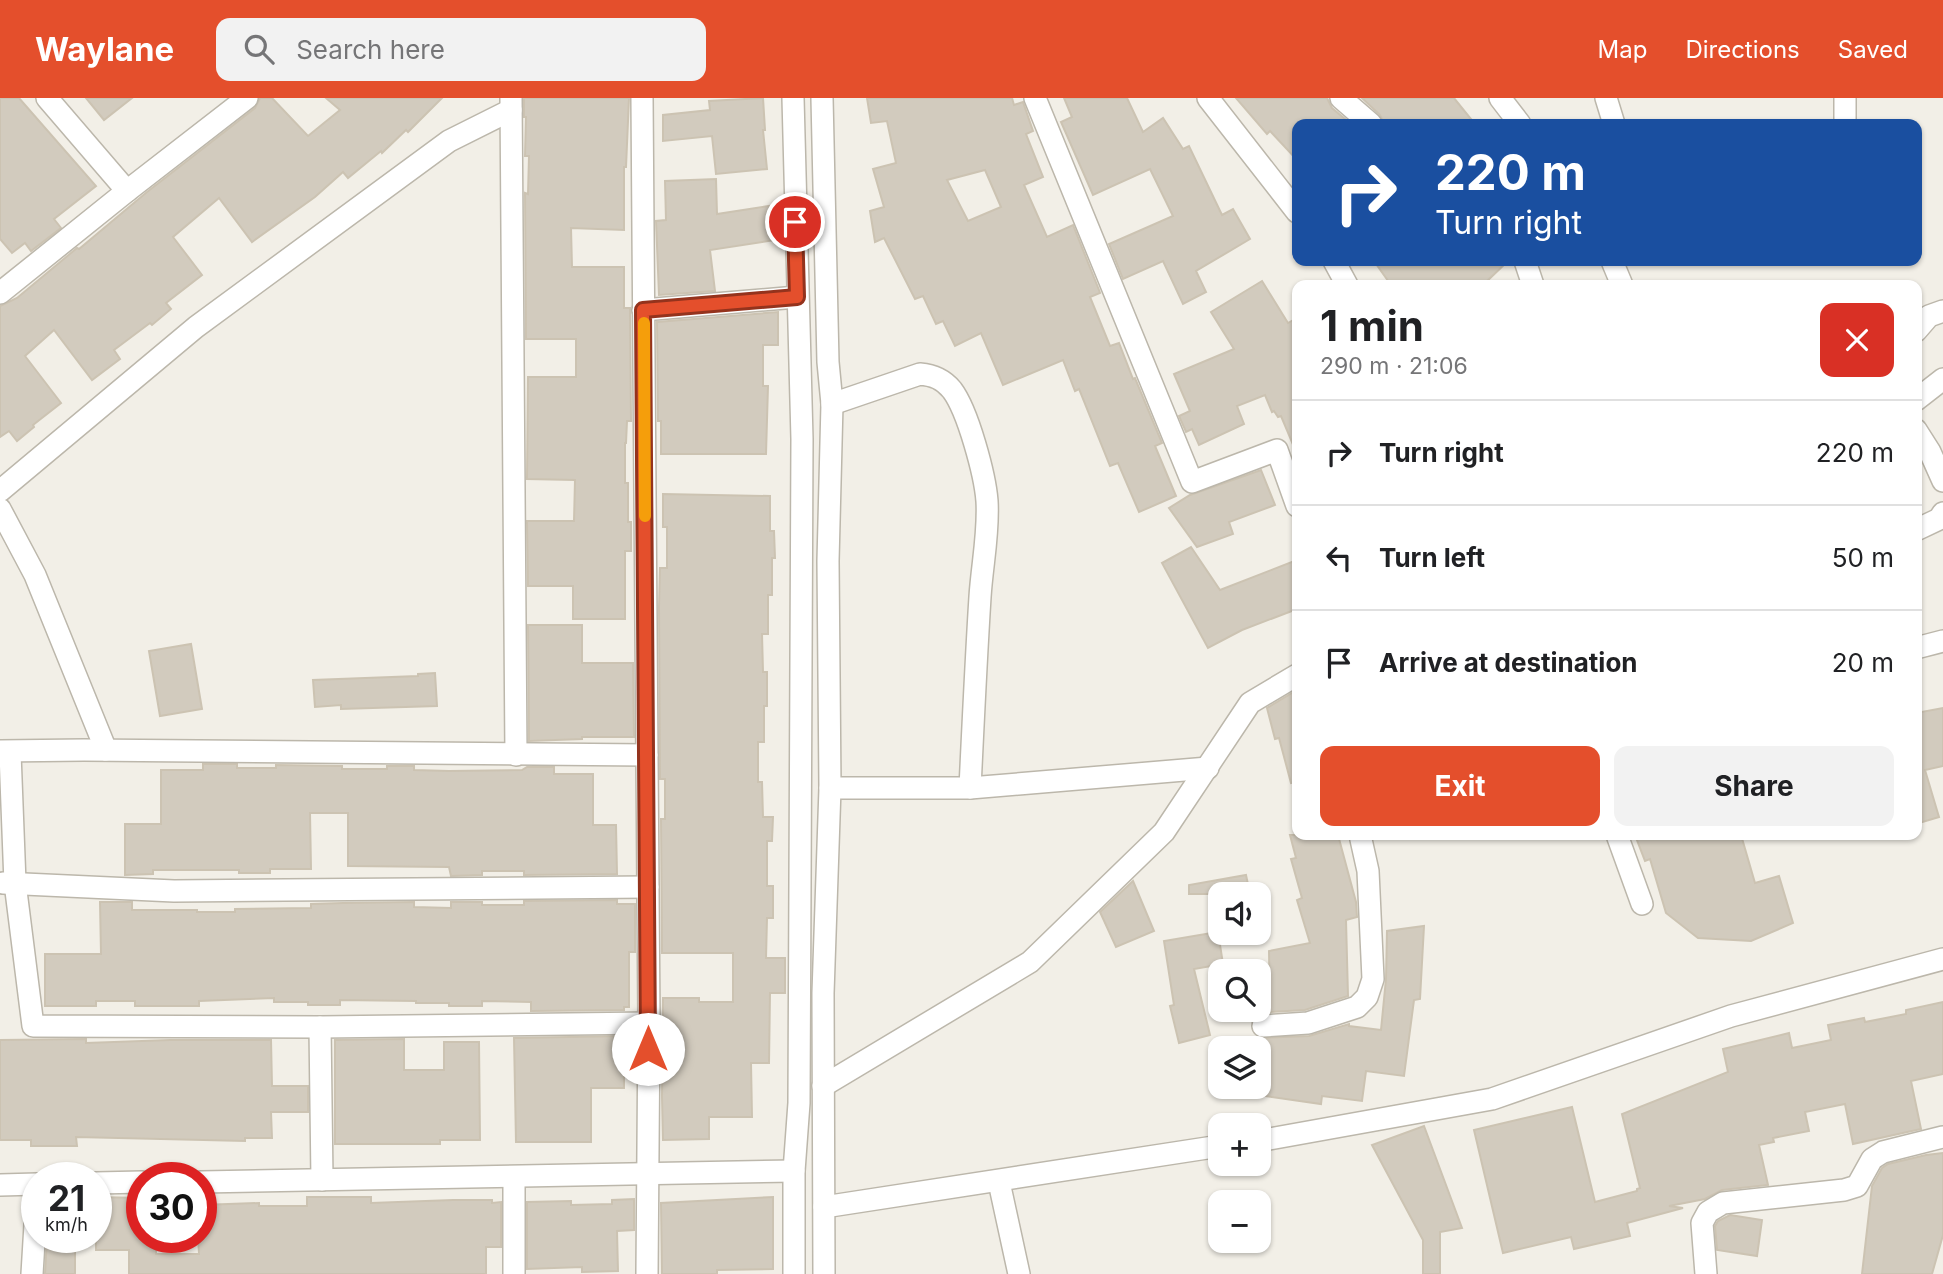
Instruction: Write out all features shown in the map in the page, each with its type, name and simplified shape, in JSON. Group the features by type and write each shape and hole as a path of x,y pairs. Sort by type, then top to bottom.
{"street":[{"path":"47,98 127,191"},
{"path":"3,286 247,98"},
{"path":"642,98 649,1023 647,1274"},
{"path":"793,98 802,467 800,1089 794,1171 794,1274"},
{"path":"822,98 828,362 832,404 828,561 830,788 823,1087 824,1274"},
{"path":"1035,98 1192,482 1277,450 1292,492"},
{"path":"1208,98 1292,206"},
{"path":"1341,98 1365,119"},
{"path":"1500,98 1516,119"},
{"path":"1606,98 1612,119"},
{"path":"1845,98 1845,119"},
{"path":"0,492 196,327 449,141 511,104"},
{"path":"511,104 516,755"},
{"path":"643,310 797,297"},
{"path":"1922,324 1929,316 1943,311"},
{"path":"832,404 920,374 931,375 942,380 953,391 977,450 987,500 987,529 970,789"},
{"path":"1922,395 1943,379"},
{"path":"1922,439 1943,481"},
{"path":"0,509 35,575 106,750"},
{"path":"1922,527 1939,519 1943,513"},
{"path":"1922,646 1943,641"},
{"path":"823,1087 1030,962 1164,832 1208,768 1234,724 1251,703 1292,678"},
{"path":"647,755 106,750 5,752 7,883 33,1026 320,1027 649,1023"},
{"path":"830,788 970,789 1208,768"},
{"path":"1263,1026 1308,1023 1356,1007 1367,997 1373,979 1368,871 1361,840"},
{"path":"1618,840 1642,904"},
{"path":"7,883 174,891 648,887"},
{"path":"1271,1139 1492,1099 1731,1016 1943,959"},
{"path":"320,1027 322,1180"},
{"path":"1706,1274 1702,1223 1707,1212 1723,1203 1844,1190 1857,1186 1872,1158 1943,1137"},
{"path":"824,1207 1208,1148"},
{"path":"217,1182 794,1171"},
{"path":"514,1177 514,1274"},
{"path":"999,1182 1019,1274"},
{"path":"0,1185 21,1184"},
{"path":"32,1274 33,1253"}],"building":[{"path":"0,98 19,98 96,186 54,219 61,228 31,251 25,243 12,253 0,239"},
{"path":"86,98 132,98 104,120"},
{"path":"260,98 272,98 308,136 340,110 326,98 442,98 382,153 381,151 348,178 343,172 315,197 252,242 219,198 173,237 202,275 166,303 171,309 114,350 120,359 92,380 54,330 25,356 61,403 17,441 9,431 0,437 0,306 17,298 79,249 255,108"},
{"path":"524,98 629,98 624,167 624,230 571,228 572,267 624,267 624,308 630,308 631,421 627,421 625,483 628,483 631,551 625,551 625,619 573,619 573,586 528,586 527,521 574,521 575,480 527,479 528,377 576,377 576,339 526,339 525,193 528,194 529,156 525,156"},
{"path":"763,98 767,169 716,174 712,136 663,141 663,115 710,110 709,101"},
{"path":"867,98 1012,98 1014,105 1023,102 1033,131 1026,134 1043,177 1024,185 1047,237 1073,225 1100,293 1090,297 1110,346 1119,343 1133,379 1135,378 1162,443 1155,446 1176,496 1139,512 1118,463 1110,466 1079,389 1075,391 1063,360 1003,385 981,333 955,346 943,321 936,324 923,296 915,299 884,238 875,242 870,211 884,207 873,169 896,163 887,121 871,123","holes":["985,170 1001,207 968,221 947,180"]},
{"path":"1064,98 1127,98 1143,132 1163,118 1183,149 1189,146 1222,215 1233,209 1250,239 1196,271 1206,292 1183,304 1163,261 1123,279 1109,244 1173,216 1150,169 1093,195 1061,122 1072,117"},
{"path":"1236,98 1327,98 1332,108 1345,119 1292,119 1292,155 1270,131 1267,134"},
{"path":"1362,98 1454,98 1471,119 1382,119"},
{"path":"716,179 717,214 769,206 775,240 710,250 715,291 659,295 656,221 666,220 665,181"},
{"path":"1378,266 1503,266 1488,280 1387,280"},
{"path":"1262,281 1288,323 1292,321 1292,442 1281,416 1278,417 1272,412 1265,395 1237,406 1244,424 1199,445 1192,429 1186,432 1179,416 1190,411 1174,374 1234,349 1211,312"},
{"path":"778,312 778,345 763,345 763,386 768,386 766,454 661,454 657,322"},
{"path":"1261,470 1275,505 1229,522 1233,534 1197,547 1169,508 1190,495"},
{"path":"663,494 770,496 770,531 774,531 775,558 772,558 772,595 768,595 768,634 762,634 763,672 767,672 767,706 764,706 764,742 758,742 758,782 762,782 763,817 773,817 772,841 767,841 767,886 773,886 773,918 767,918 766,958 785,958 785,993 770,993 769,1063 751,1063 752,1117 709,1117 709,1139 663,1140 663,998 733,1002 733,953 662,953 661,819 665,819 665,779 660,779 659,607 660,568 667,568 667,527 663,527"},
{"path":"1191,547 1220,590 1292,562 1292,611 1242,630 1208,648 1162,563"},
{"path":"528,625 582,625 582,663 633,663 634,737 529,741"},
{"path":"191,644 202,709 160,716 149,651"},
{"path":"435,673 437,706 341,709 341,705 315,707 313,680"},
{"path":"1292,693 1292,783 1279,738 1275,739 1267,708"},
{"path":"1943,708 1943,766 1925,770 1939,817 1922,822 1922,712"},
{"path":"203,764 237,764 237,768 276,768 276,765 342,766 342,769 414,766 414,770 449,771 554,767 554,774 593,774 593,825 616,825 617,874 524,875 524,871 482,871 482,875 451,876 449,867 348,866 348,813 310,813 311,869 270,869 270,873 239,873 239,870 153,870 153,874 125,875 125,824 161,824 161,770 203,770"},
{"path":"1290,835 1292,840 1339,840 1356,902 1357,917 1346,920 1348,996 1305,1010 1271,1012 1269,951 1310,943 1297,900 1302,898 1291,859 1296,858"},
{"path":"1637,840 1742,840 1755,883 1779,876 1793,923 1751,941 1698,938 1666,913 1650,859 1645,861"},
{"path":"1246,875 1247,882 1208,882 1208,894 1189,894 1189,885"},
{"path":"1133,881 1154,931 1116,947 1100,912"},
{"path":"617,900 617,904 635,904 635,952 629,952 629,1007 624,1007 624,1010 531,1011 531,1002 482,1001 482,1006 449,1006 449,1003 416,1001 340,1000 340,1005 308,1005 308,1002 274,1002 274,998 199,1001 199,1006 135,1006 135,1001 96,1001 96,1006 45,1006 45,954 101,954 100,902 132,902 132,910 235,912 235,909 311,908 311,904 414,902 414,907 451,908 451,902 524,905 524,901"},
{"path":"1424,926 1420,999 1414,1000 1404,1076 1366,1071 1362,1101 1322,1096 1321,1104 1271,1097 1271,1037 1309,1036 1349,1024 1381,1030 1387,931"},
{"path":"1208,934 1208,945 1220,945 1222,959 1208,959 1208,967 1194,969 1210,1035 1179,1043 1170,1006 1174,1005 1164,941"},
{"path":"1943,1002 1943,1074 1911,1081 1921,1129 1853,1144 1845,1104 1805,1112 1809,1131 1773,1138 1774,1142 1759,1145 1768,1185 1722,1190 1705,1199 1669,1206 1683,1208 1627,1223 1630,1236 1574,1249 1571,1237 1503,1253 1474,1130 1572,1107 1595,1202 1637,1191 1640,1188 1622,1114 1728,1072 1723,1049 1789,1033 1792,1048 1831,1040 1828,1025 1864,1018 1865,1022 1906,1014 1906,1010"},
{"path":"624,1036 624,1088 591,1088 591,1142 516,1142 514,1038"},
{"path":"86,1039 86,1043 271,1040 272,1086 308,1086 308,1112 271,1112 272,1138 245,1138 245,1141 76,1137 77,1146 31,1146 31,1140 0,1140 0,1040"},
{"path":"404,1039 404,1070 444,1070 444,1042 479,1042 480,1140 440,1140 440,1144 335,1144 335,1040"},
{"path":"1424,1126 1462,1228 1440,1232 1440,1274 1423,1274 1423,1240 1372,1145"},
{"path":"1943,1153 1943,1235 1932,1274 1862,1274 1872,1186 1882,1168 1888,1164"},
{"path":"112,1197 126,1198 126,1250 112,1250"},
{"path":"307,1197 371,1197 371,1203 453,1200 501,1202 501,1247 486,1247 486,1274 129,1274 129,1253 217,1253 217,1204 259,1203 259,1206 307,1206"},
{"path":"773,1197 773,1269 717,1270 717,1274 662,1274 661,1203"},
{"path":"634,1199 634,1230 617,1231 618,1271 582,1272 582,1267 527,1269 527,1202 612,1204 612,1200"},
{"path":"1730,1215 1762,1220 1757,1256 1717,1250 1715,1226 1718,1221"},
{"path":"46,1253 75,1253 75,1274 45,1274"}],"slow traffic":[{"path":"644,323 645,516"}],"route":[{"path":"648,1049 643,310 797,297 795,222"}]}
